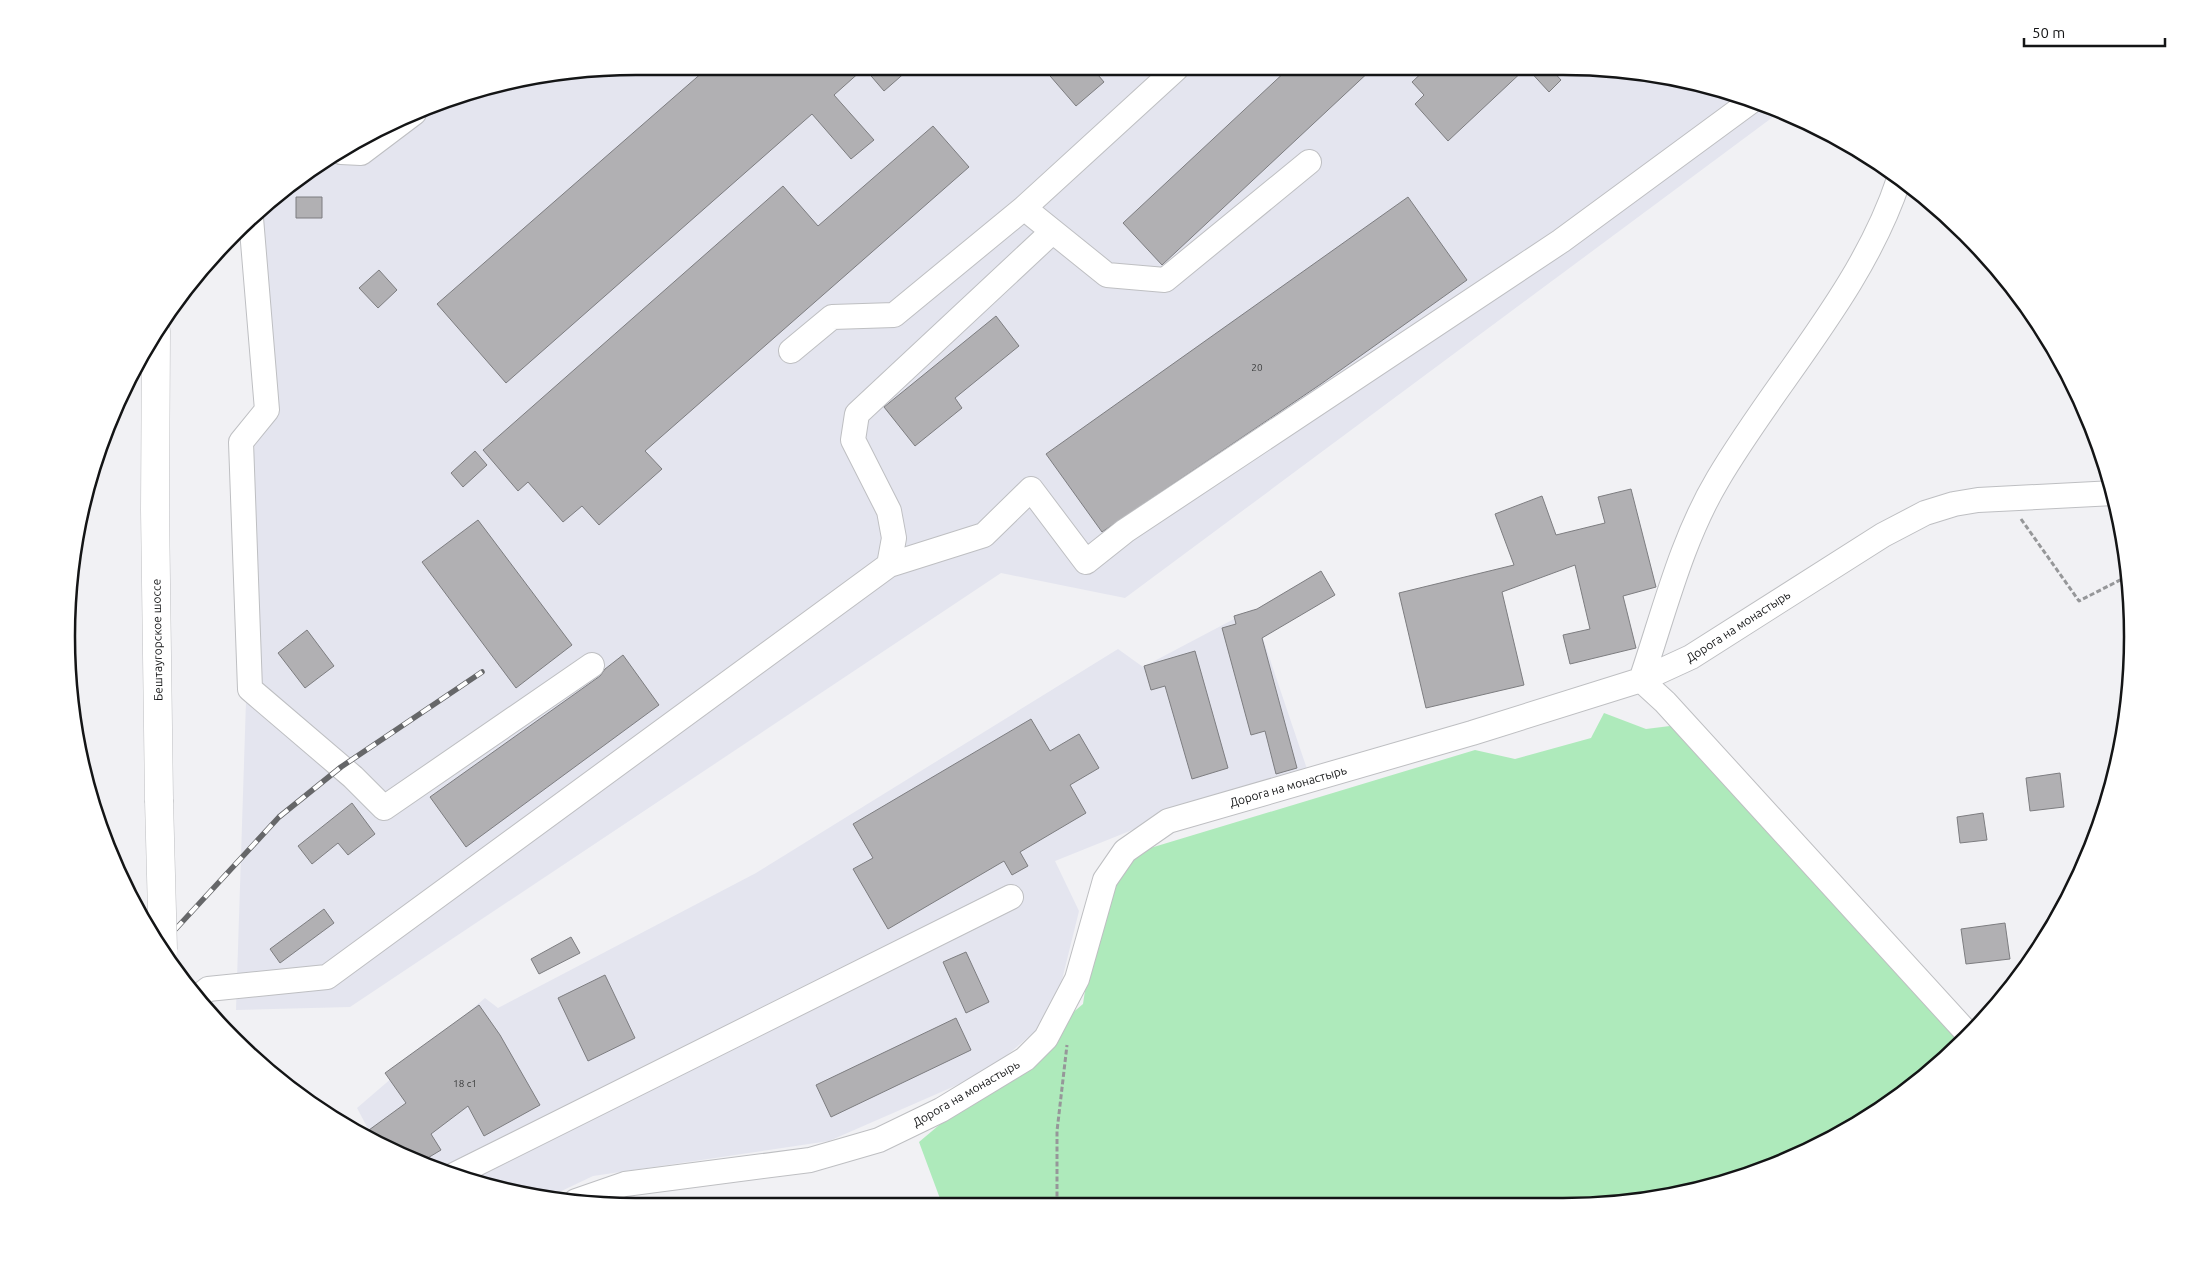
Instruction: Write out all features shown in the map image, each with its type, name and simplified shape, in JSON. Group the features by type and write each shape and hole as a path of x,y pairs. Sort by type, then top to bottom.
{"main road":[{"name":"Бештаугорское шоссе","path":"156,347 155,510 163,937"}],"street":[{"path":"791,351 832,317 894,315 1024,208 1169,75"},
{"path":"203,993 208,989 327,977 889,565 984,535 1031,489 1086,562 1125,531 1561,241 1745,106"},
{"path":"352,153 361,153 386,134"},
{"path":"1024,208 1107,275 1165,280 1309,162"},
{"path":"1897,186 1888,212 1861,266 1717,481 1679,562 1641,680 1664,702 1964,1030"},
{"path":"252,227 267,410 241,442 250,688 353,777 384,808 592,665"},
{"path":"889,565 894,538 889,511 853,440 856,414 1052,232"},
{"name":"Дорога на монастырь","path":"590,1196 625,1184 810,1160 879,1140 941,1110 1024,1059 1046,1038 1077,979 1105,880 1125,851 1168,821 1472,733 1641,680 1691,657 1875,540 1925,513 1954,504 2105,493"},
{"path":"463,1170 1011,897"}],"path":[{"path":"2007,499 2079,601 2121,580"},
{"path":"1057,1198 1057,1131 1068,1035"}],"shaded area":[{"path":"636,75 1599,76 1636,80 1708,94 1773,117 1125,598 1001,573 350,1007 236,1010 262,218 295,191 356,150 422,118 491,94 563,80"},
{"path":"1253,609 1308,772 1192,806 1055,861 1079,911 1060,988 1040,1027 987,1072 829,1141 593,1176 559,1192 491,1179 456,1168 422,1155 368,1130 357,1108 485,998 498,1008 756,873 1118,649 1143,667"}],"green space":[{"path":"1604,713 1646,729 1678,725 1960,1034 1904,1082 1843,1123 1811,1140 1743,1168 1708,1179 1636,1193 1562,1198 940,1198 919,1142 1083,1004 1104,862 1475,750 1515,759 1591,738"}],"building":[{"path":"699,75 856,75 834,95 874,140 851,159 812,114 506,383 437,304"},
{"path":"870,75 902,75 884,91"},
{"path":"1049,75 1098,75 1104,82 1076,106"},
{"path":"1282,75 1366,75 1162,265 1123,223"},
{"path":"1420,75 1519,75 1448,141 1415,104 1424,95 1412,82"},
{"path":"1533,75 1556,75 1561,80 1549,92"},
{"path":"933,126 969,167 645,451 662,469 599,525 582,506 563,522 528,482 518,491 483,450 783,186 818,226"},
{"path":"296,197 322,197 322,218 296,218"},
{"path":"1408,197 1467,280 1321,384 1102,532 1046,454"},
{"path":"379,270 397,290 378,308 359,288"},
{"path":"996,316 1019,346 955,398 962,408 915,446 884,407"},
{"path":"475,451 487,465 463,487 451,473"},
{"path":"1631,489 1656,587 1623,596 1636,648 1570,664 1563,635 1590,629 1575,565 1502,592 1524,685 1426,708 1399,593 1514,565 1495,514 1542,496 1556,535 1605,523 1598,497"},
{"path":"478,520 572,645 516,688 422,562"},
{"path":"1321,571 1335,595 1262,638 1297,768 1276,774 1265,731 1251,735 1222,628 1236,624 1234,616 1257,609"},
{"path":"307,630 334,666 305,688 278,653"},
{"path":"1195,651 1228,768 1192,779 1165,686 1151,690 1144,666"},
{"path":"623,655 659,705 466,847 430,797 600,676 605,669"},
{"path":"1031,719 1050,751 1079,734 1099,768 1070,785 1086,813 1020,852 1028,866 1012,875 1004,861 888,929 853,869 873,858 853,824"},
{"path":"2060,773 2064,807 2030,811 2026,778"},
{"path":"352,803 375,834 348,855 338,843 312,864 298,846"},
{"path":"1983,813 1987,840 1960,843 1957,817"},
{"path":"324,909 334,923 280,963 270,949"},
{"path":"2005,923 2010,959 1966,964 1961,929"},
{"path":"571,937 580,953 539,974 531,959"},
{"path":"966,952 989,1002 966,1013 943,962"},
{"path":"605,975 635,1038 588,1061 558,998"},
{"path":"479,1005 500,1035 540,1105 484,1136 468,1106 431,1134 441,1150 429,1157 369,1130 406,1103 385,1073"},
{"path":"956,1018 971,1050 831,1117 816,1085"}],"railway":[{"path":"165,940 279,817 341,767 482,672"}]}
